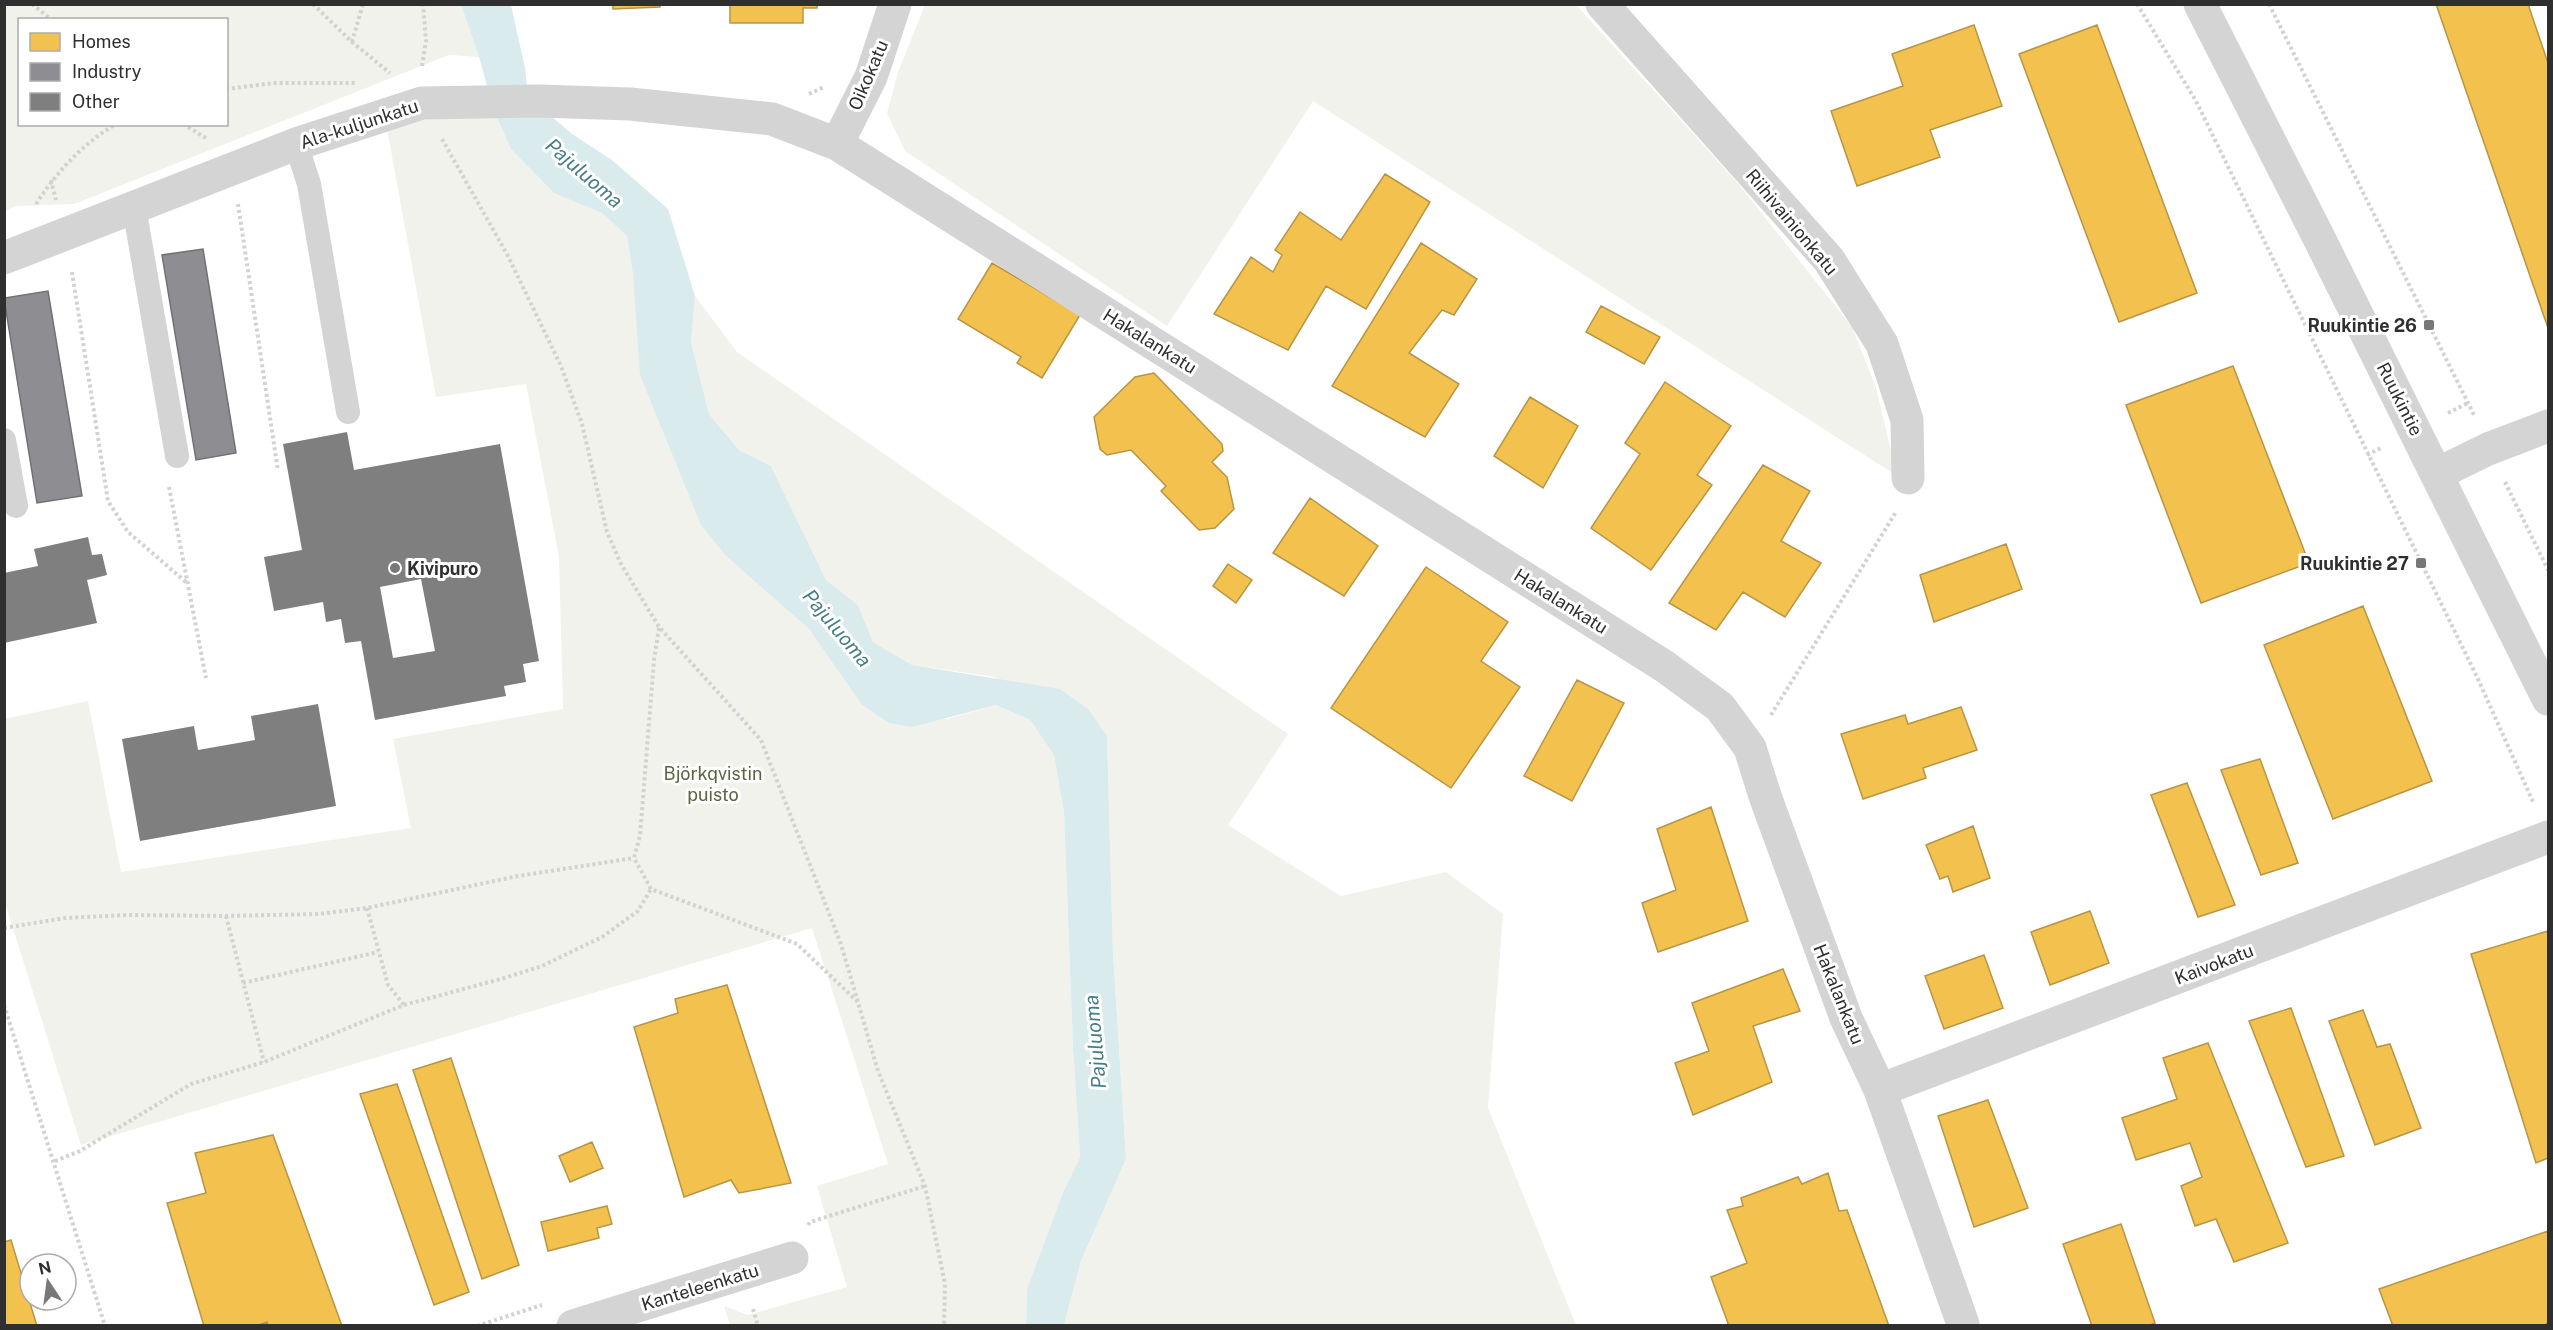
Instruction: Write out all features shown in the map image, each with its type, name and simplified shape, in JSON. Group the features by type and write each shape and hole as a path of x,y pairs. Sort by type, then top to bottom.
{"street":[{"name":"Oikokatu","path":"837,144 871,77 895,4"},
{"name":"Riihivainionkatu","path":"1602,4 1829,260 1882,344 1907,420 1908,478"},
{"name":"Ruukintie","path":"2200,4 2548,699"},
{"name":"Ala-kuljunkatu","path":"4,258 296,144 422,103 539,101 630,104 772,119 837,144"},
{"name":"Hakalankatu","path":"837,144 1664,666 1720,708 1750,748 1765,796 1846,1018 1880,1090 1963,1324"},
{"path":"2437,474 2488,448 2548,426"},
{"name":"Kaivokatu","path":"1880,1090 2548,837"},
{"name":"Kanteleenkatu","path":"573,1326 792,1258"}],"lane":[{"path":"296,144 309,184 348,412"},
{"path":"134,207 177,456"},
{"path":"4,440 16,506"}],"path":[{"path":"33,4 50,18"},
{"path":"313,4 352,42 394,76"},
{"path":"352,42 363,4"},
{"path":"423,4 426,41 422,71 417,84 422,103 508,256 561,366 582,424 607,532 621,564 659,627 761,740 841,944 878,1071 926,1186 945,1284 944,1326"},
{"path":"2137,4 2196,101 2477,677 2548,837"},
{"path":"2269,4 2463,393 2548,570"},
{"path":"31,208 37,204 51,180 77,154 113,126"},
{"path":"186,126 218,146 236,196 278,471"},
{"path":"51,180 70,260 108,501 128,532 188,583"},
{"path":"177,456 167,476 206,678"},
{"path":"1750,748 1898,509 1908,478"},
{"path":"659,627 654,660 640,836 634,858 651,889 797,944 860,1004"},
{"path":"4,928 66,918 127,915 318,914 367,908 518,876 634,858"},
{"path":"55,1161 80,1151 191,1084 264,1062 404,1005 501,980 542,966 602,937 638,911 651,889"},
{"path":"367,908 388,985 404,1005"},
{"path":"226,916 264,1062"},
{"path":"243,983 378,952"},
{"path":"4,1005 55,1161 105,1326"},
{"path":"792,1258 810,1222 926,1186"}],"green space":[{"path":"5,5 461,5 479,57 449,55 74,204 16,206 5,211"},
{"path":"925,5 1576,5 1736,181 1852,327 1876,388 1897,476 1313,101 1167,326 905,151 887,113 898,72"},
{"name":"Björkqvistin puisto","path":"494,111 511,149 554,192 602,213 627,236 633,275 726,556 809,629 861,704 947,719 996,705 1030,720 1054,755 1064,813 1073,1048 1080,1157 1062,1195 1027,1289 1026,1325 730,1325 724,1306 748,1315 847,1287 817,1186 888,1164 812,928 81,1145 5,903 4,719 88,701 121,872 411,828 393,739 563,709 559,557 526,384 436,397 387,129 423,120"},
{"path":"695,296 737,352 1288,734 1228,825 1341,896 1446,872 1503,914 1488,1108 1576,1325 1064,1325 1081,1261 1126,1159 1113,952 1107,736 994,677 912,665 873,642 858,605 826,580 771,466 739,450 709,414 691,342"}],"water":[{"name":"Pajuluoma","path":"461,5 511,5 525,68 528,96 572,134 612,160 668,209 695,296 691,342 709,414 739,450 771,466 826,580 858,605 873,642 912,665 1060,689 1088,709 1107,736 1113,952 1126,1159 1081,1261 1064,1325 1026,1325 1027,1289 1062,1195 1080,1157 1073,1048 1064,813 1054,755 1030,720 996,705 912,727 889,723 861,704 809,629 726,556 701,525 640,375 633,275 627,236 602,213 554,193 511,149 494,111"}],"building: Homes":[{"path":"613,4 660,4 660,7 613,9"},
{"path":"730,4 817,4 817,8 803,8 803,23 730,23"},
{"path":"2436,4 2528,4 2548,63 2548,328"},
{"path":"1974,25 2002,106 1930,130 1940,157 1857,186 1831,111 1903,86 1892,54"},
{"path":"2097,25 2197,293 2119,322 2019,54"},
{"path":"1385,174 1430,202 1366,309 1326,286 1288,350 1214,314 1251,257 1273,272 1282,255 1275,250 1300,212 1341,240"},
{"path":"1421,243 1477,279 1454,315 1442,310 1409,353 1459,384 1425,437 1332,386"},
{"path":"992,263 1080,315 1042,378 1017,363 1021,357 958,319"},
{"path":"1601,306 1660,337 1644,364 1586,332"},
{"path":"2233,366 2309,563 2201,603 2126,405"},
{"path":"1154,373 1222,444 1223,451 1212,462 1227,477 1234,509 1215,528 1199,530 1161,491 1166,486 1131,450 1107,455 1100,449 1094,417 1135,377"},
{"path":"1665,382 1731,426 1697,475 1712,485 1651,570 1591,528 1640,454 1625,443"},
{"path":"1530,397 1578,426 1543,488 1494,456"},
{"path":"1763,465 1810,491 1781,541 1821,563 1785,617 1743,592 1716,630 1669,603"},
{"path":"1310,498 1378,546 1344,596 1273,553"},
{"path":"2006,544 2022,589 1934,622 1920,575"},
{"path":"1228,564 1252,580 1236,603 1213,586"},
{"path":"1426,567 1508,622 1481,661 1520,687 1451,788 1331,708"},
{"path":"2363,606 2432,781 2333,819 2264,645"},
{"path":"1577,680 1624,703 1572,801 1524,776"},
{"path":"1961,707 1977,750 1923,768 1926,778 1863,799 1841,734 1905,715 1908,724"},
{"path":"2260,759 2298,863 2261,875 2221,770"},
{"path":"2187,783 2235,905 2198,917 2151,795"},
{"path":"1711,807 1748,921 1658,952 1642,903 1676,890 1657,829"},
{"path":"1973,826 1990,878 1953,892 1948,876 1940,879 1926,845"},
{"path":"2090,911 2109,963 2050,985 2031,932"},
{"path":"2548,931 2548,1158 2536,1163 2471,954"},
{"path":"1984,955 2003,1008 1944,1029 1925,976"},
{"path":"1783,969 1800,1011 1753,1026 1772,1082 1693,1115 1675,1063 1709,1051 1692,1003"},
{"path":"727,985 791,1183 739,1193 731,1180 684,1197 634,1027 678,1013 675,999"},
{"path":"2291,1008 2344,1156 2306,1167 2249,1021"},
{"path":"2363,1010 2377,1047 2390,1044 2421,1128 2375,1145 2329,1021"},
{"path":"2208,1043 2288,1243 2234,1262 2216,1219 2195,1226 2181,1186 2202,1177 2190,1143 2136,1160 2122,1118 2177,1099 2163,1058"},
{"path":"451,1058 519,1265 482,1279 413,1070"},
{"path":"397,1084 469,1292 434,1305 360,1094"},
{"path":"1988,1100 2028,1208 1974,1227 1938,1116"},
{"path":"273,1135 342,1326 268,1326 267,1322 256,1326 204,1326 167,1203 206,1193 195,1153"},
{"path":"592,1142 603,1168 570,1182 559,1156"},
{"path":"1828,1173 1839,1211 1847,1210 1889,1326 1729,1326 1711,1277 1747,1263 1727,1210 1743,1206 1741,1198 1798,1177 1802,1184"},
{"path":"607,1206 612,1224 597,1228 599,1238 548,1251 541,1222"},
{"path":"2121,1224 2155,1323 2148,1326 2092,1326 2063,1244"},
{"path":"2548,1231 2548,1323 2543,1326 2393,1326 2379,1289"},
{"path":"11,1240 18,1263 18,1312 33,1312 37,1326 4,1326 4,1242"}],"building: Industry":[{"path":"203,249 236,453 196,460 162,255"},
{"path":"48,291 82,496 37,503 4,298"}],"building: Other":[{"name":"Kivipuro","path":"347,432 354,470 500,444 539,661 523,664 526,682 504,686 506,696 375,720 361,641 345,643 341,619 326,622 323,602 274,611 264,557 302,550 283,444","holes":["421,579 435,651 393,658 380,587"]},
{"path":"88,537 92,555 102,554 107,575 87,580 97,623 4,643 4,573 38,566 34,549"},
{"path":"318,704 336,806 140,841 122,739 194,726 198,750 255,740 251,716"}],"place":[{"name":"Ruukintie 26","path":"2429,325"},
{"name":"Ruukintie 27","path":"2421,563"},
{"name":"Kivipuro","path":"395,568"}]}
